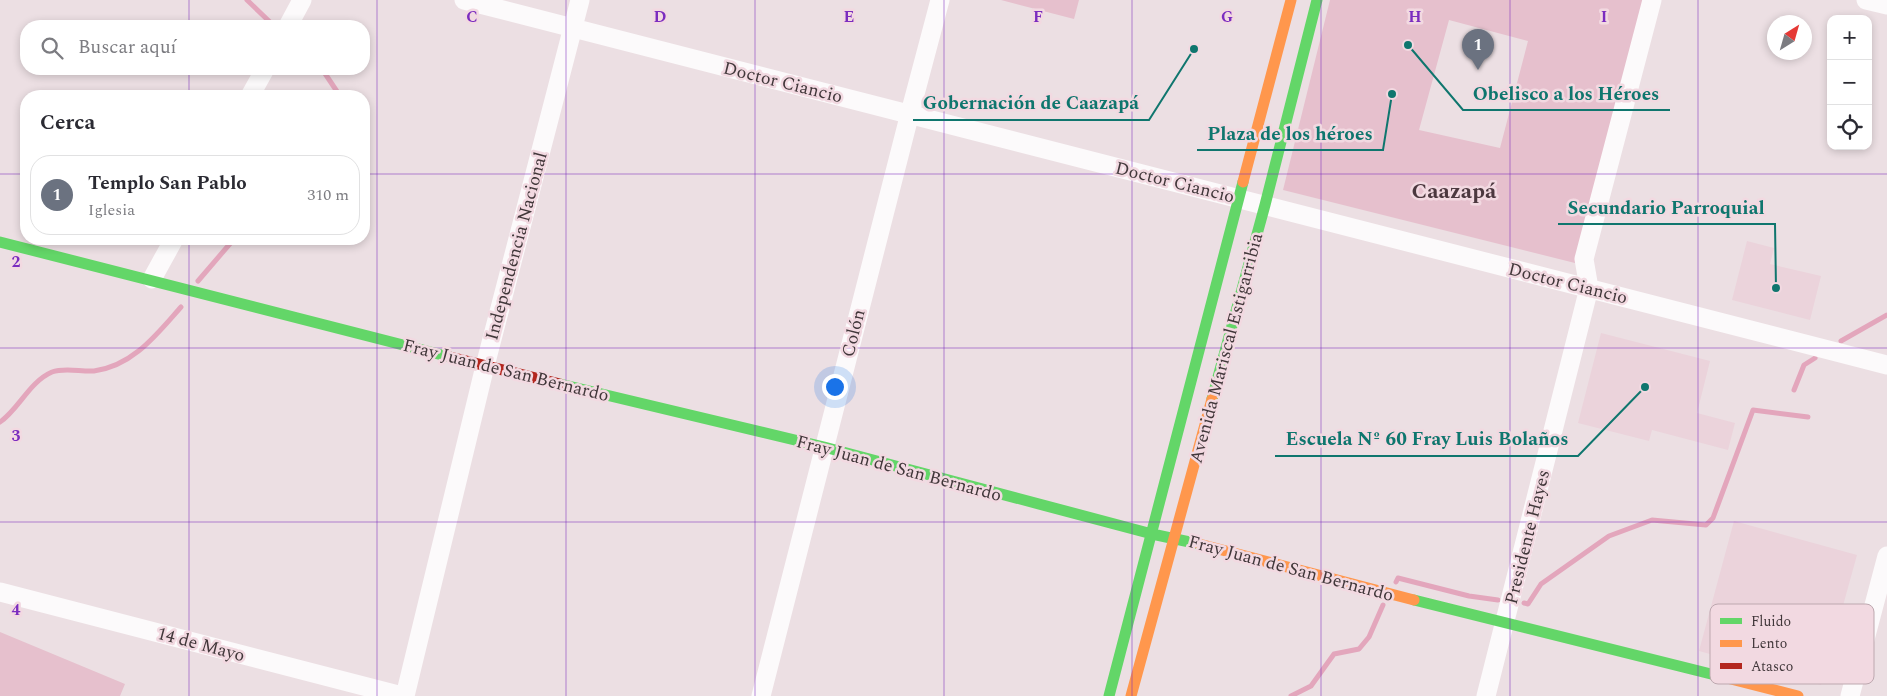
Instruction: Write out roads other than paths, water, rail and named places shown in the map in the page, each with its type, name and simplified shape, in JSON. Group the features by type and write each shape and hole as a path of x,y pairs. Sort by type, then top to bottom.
{"street":[{"path":"291,20 302,0"},
{"name":"Doctor Ciancio","path":"464,0 1887,365"},
{"name":"Independencia Nacional","path":"404,696 485,366 580,0"},
{"name":"Colón","path":"761,696 940,0"},
{"name":"Avenida Mariscal Estigarribia","path":"1109,696 1291,0"},
{"name":"Avenida Mariscal Estigarribia","path":"1131,696 1265,205 1317,0"},
{"name":"Presidente Hayes","path":"1486,696 1589,288 1584,259 1652,0"},
{"path":"1866,0 1887,6"},
{"path":"253,90 262,75"},
{"name":"Fray Juan de San Bernardo","path":"0,242 152,279 485,366 824,447 1152,534 1710,674"},
{"path":"152,279 171,245"},
{"path":"1874,605 1887,556"},
{"name":"14 de Mayo","path":"0,592 404,696"},
{"name":"Fray Juan de San Bernardo","path":"1749,684 1798,696"}],"waterway":[{"path":"247,0 268,20"},
{"path":"326,75 336,90"},
{"path":"198,281 229,245"},
{"path":"0,422 7,417 30,389 44,376 62,370 94,371 121,363 153,338 181,307"},
{"path":"1841,341 1887,315"},
{"path":"1794,390 1804,365 1815,358"},
{"path":"1524,603 1528,604 1541,584 1609,536 1652,520 1706,525 1713,518 1753,410 1808,417"},
{"path":"1396,582 1398,578 1469,596 1498,600"},
{"path":"1291,696 1311,686 1334,654 1359,649 1369,637 1383,605"}],"place":[{"name":"Obelisco a los Héroes","path":"1408,45"},
{"name":"Gobernación de Caazapá","path":"1194,49"},
{"name":"Templo San Pablo","path":"1478,70"},
{"name":"Plaza de los héroes","path":"1392,94"},
{"name":"Secundario Parroquial","path":"1776,288"},
{"name":"Escuela Nº 60 Fray Luis Bolaños","path":"1645,387"}],"district":[{"name":"Caazapá","path":"1454,190"}]}
